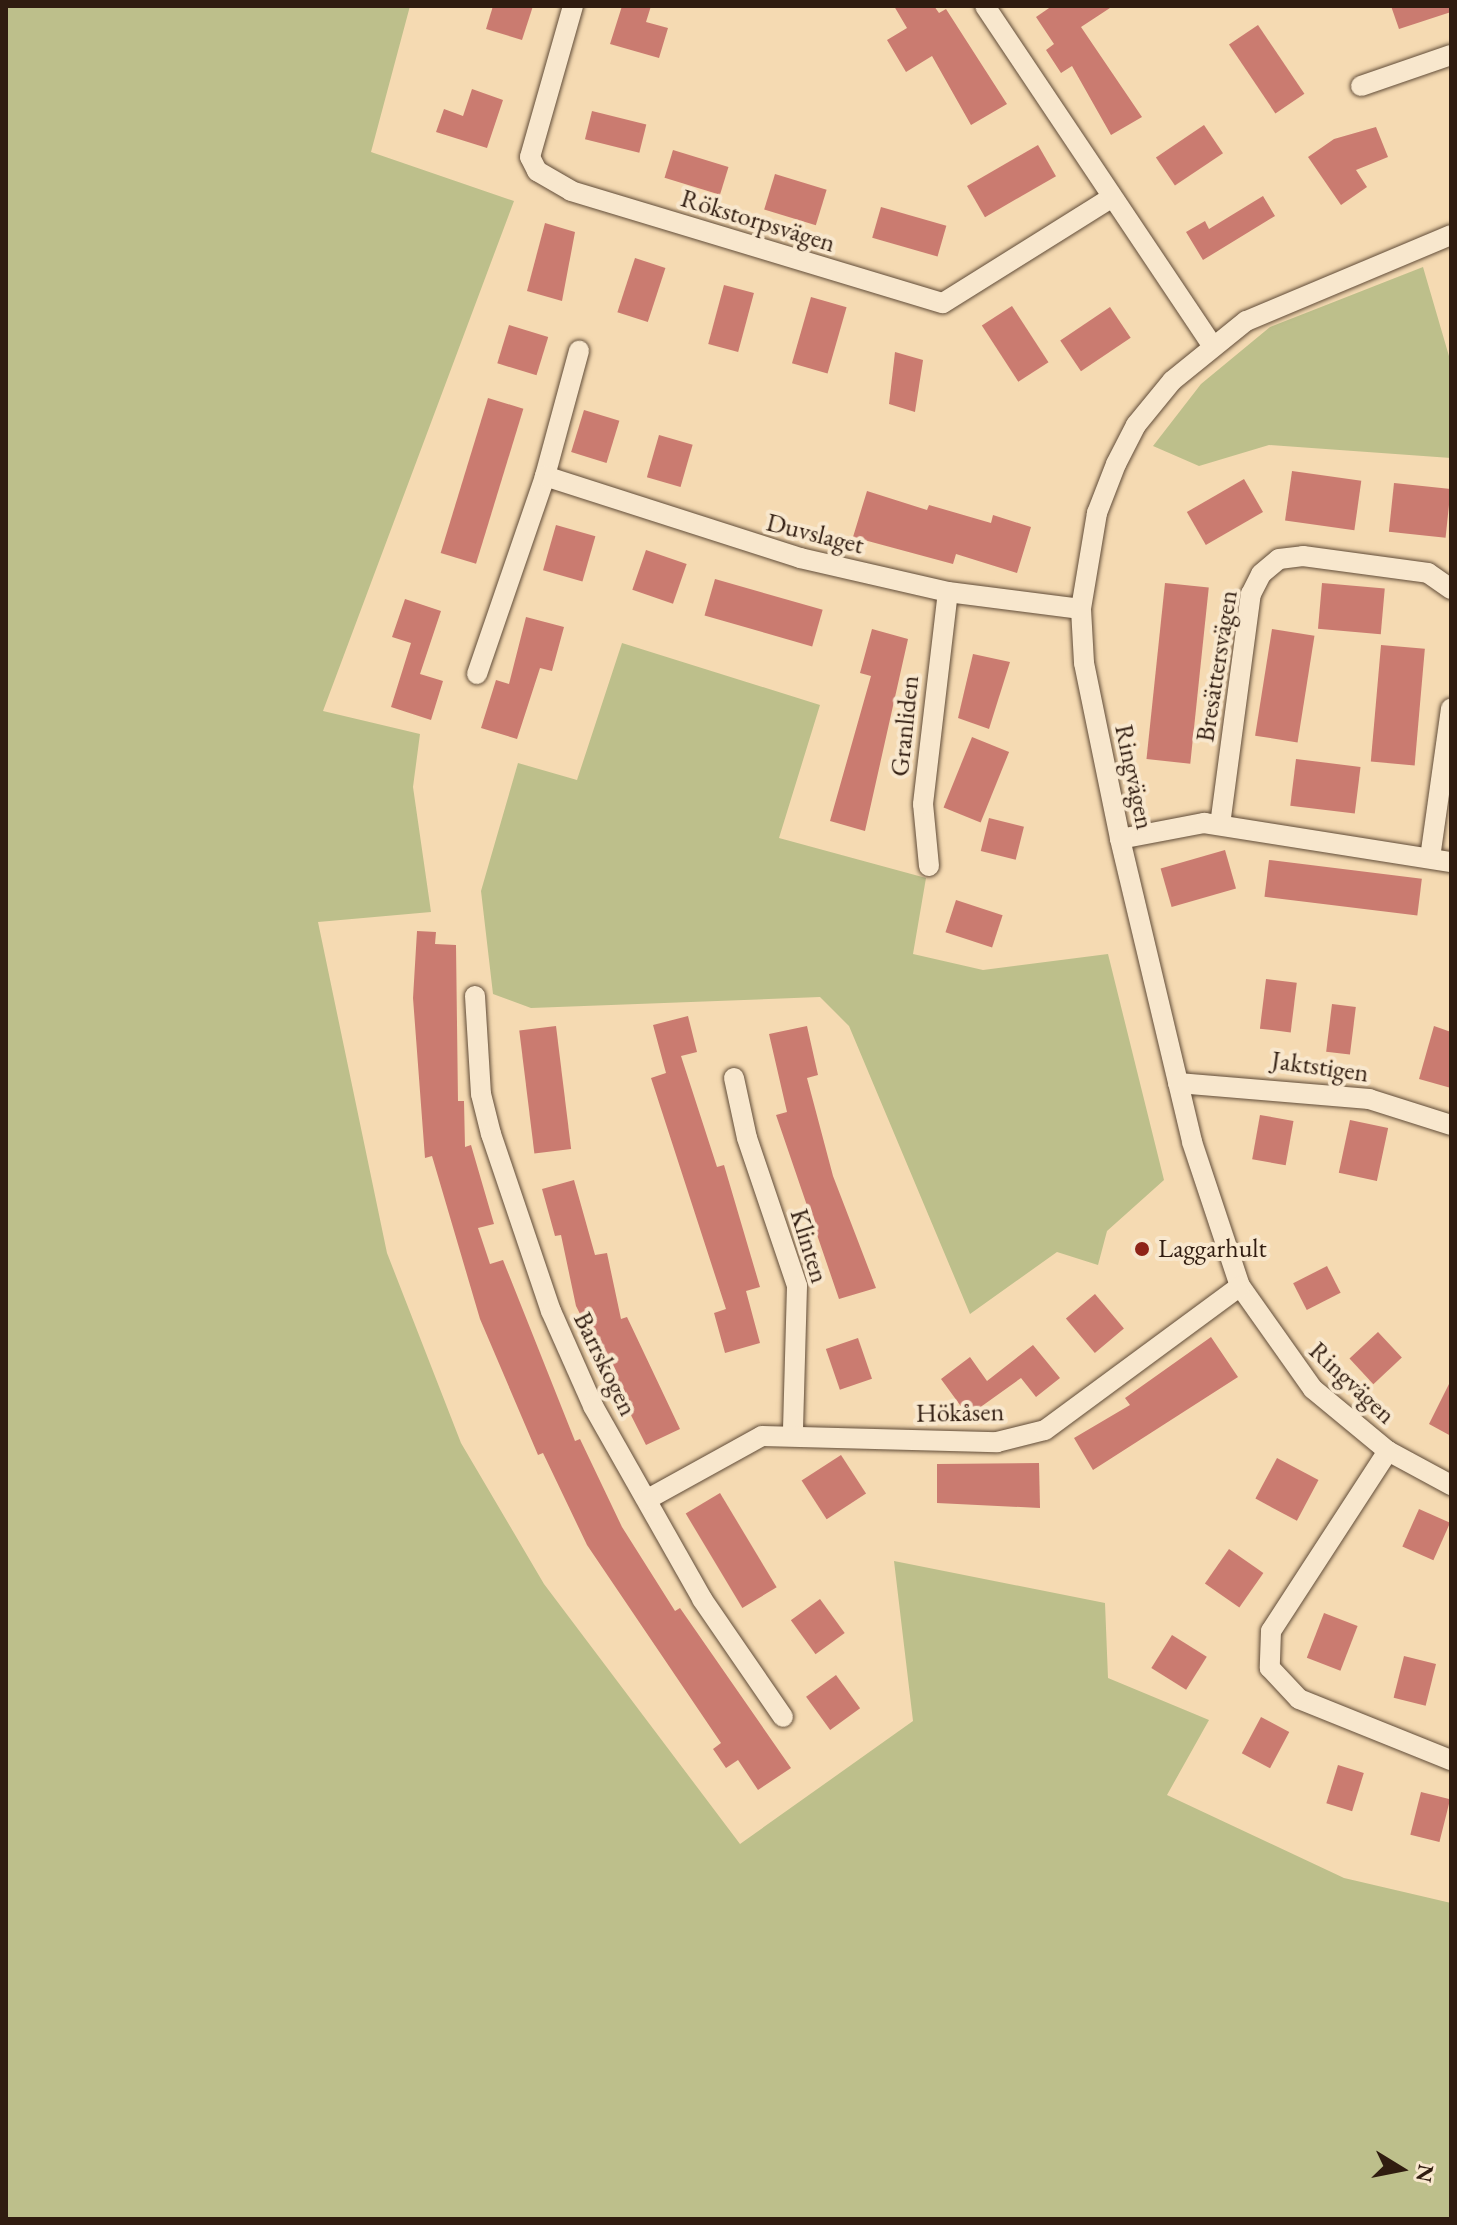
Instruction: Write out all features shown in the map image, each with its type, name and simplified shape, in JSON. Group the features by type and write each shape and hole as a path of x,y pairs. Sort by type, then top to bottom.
{"street":[{"name":"Rökstorpsvägen","path":"573,6 530,157 537,171 571,191 943,303 1111,198"},
{"path":"985,6 1212,345"},
{"path":"1361,86 1451,55"},
{"name":"Ringvägen","path":"1451,235 1303,292 1212,345 1136,425 1116,464 1097,513 1081,609 1084,663 1120,839 1178,1083 1240,1286 1313,1389 1388,1451 1451,1485"},
{"path":"477,674 545,476 579,351"},
{"name":"Duvslaget","path":"545,476 722,537 948,592 1081,609"},
{"name":"Bresättersvägen","path":"1220,825 1251,594 1261,574 1279,559 1303,556 1428,573 1451,589"},
{"name":"Granliden","path":"929,866 923,804 948,592"},
{"path":"1120,839 1220,825 1441,860 1451,708"},
{"name":"Barrskogen","path":"475,996 481,1094 520,1230 593,1406 702,1599 783,1717"},
{"name":"Klinten","path":"734,1078 747,1138 797,1286 793,1433"},
{"name":"Jaktstigen","path":"1178,1083 1369,1099 1451,1125"},
{"name":"Hökåsen","path":"648,1499 762,1436 793,1433 1020,1438 1045,1430 1240,1286"},
{"name":"Ringvägen","path":"1388,1451 1271,1631 1270,1668 1299,1699 1451,1760"}],"green space":[{"path":"6,6 410,6 371,152 514,201 323,711 420,734 413,787 431,912 318,922 387,1253 461,1443 544,1584 740,1844 913,1721 894,1561 1105,1603 1108,1678 1209,1720 1167,1795 1344,1878 1451,1903 1451,2219 6,2219"},
{"path":"1423,267 1451,363 1451,458 1269,445 1199,466 1153,446 1201,384 1270,327"},
{"path":"622,643 820,705 779,838 926,878 913,954 983,970 1108,954 1164,1180 1107,1231 1098,1265 1057,1252 970,1314 849,1026 820,997 531,1008 493,994 481,891 518,763 577,780"}],"building":[{"path":"493,6 533,6 522,40 486,29"},
{"path":"622,6 651,6 646,22 668,28 659,58 610,44"},
{"path":"894,6 934,6 939,13 946,9 1007,104 971,125 932,56 906,72 887,40 907,28"},
{"path":"1052,6 1113,6 1081,27 1142,117 1111,135 1072,66 1061,73 1046,50 1054,44 1036,17"},
{"path":"1391,6 1451,6 1451,12 1399,29"},
{"path":"1258,25 1304,94 1275,113 1229,45"},
{"path":"472,89 503,100 487,148 436,132 444,109 463,116"},
{"path":"592,111 646,125 639,153 585,139"},
{"path":"1204,125 1223,153 1175,186 1156,157"},
{"path":"1376,127 1388,157 1356,170 1367,187 1341,205 1308,157 1334,139"},
{"path":"1038,145 1056,176 985,217 967,186"},
{"path":"673,150 728,167 720,195 665,178"},
{"path":"775,174 827,190 816,225 764,209"},
{"path":"1263,196 1275,216 1203,260 1186,232 1205,221 1209,229"},
{"path":"881,207 946,226 938,257 872,238"},
{"path":"545,223 575,232 562,301 527,291"},
{"path":"635,258 665,268 648,322 617,312"},
{"path":"724,285 754,293 738,352 708,344"},
{"path":"811,297 847,307 828,374 792,363"},
{"path":"1012,306 1048,362 1018,382 982,326"},
{"path":"1110,307 1131,338 1081,371 1060,341"},
{"path":"509,325 548,337 537,375 497,363"},
{"path":"895,352 923,360 915,412 889,404"},
{"path":"488,398 523,409 476,564 441,553"},
{"path":"584,410 619,421 607,463 571,452"},
{"path":"659,435 693,445 681,487 647,477"},
{"path":"1292,471 1361,481 1354,530 1285,521"},
{"path":"1244,479 1263,512 1206,545 1187,512"},
{"path":"1394,483 1451,489 1446,538 1389,532"},
{"path":"867,491 927,510 929,505 991,523 993,515 1031,527 1017,573 956,554 953,564 853,537"},
{"path":"556,525 595,536 582,581 543,570"},
{"path":"646,550 687,564 673,604 632,590"},
{"path":"715,579 823,610 812,646 705,616"},
{"path":"1165,583 1209,588 1190,764 1146,759"},
{"path":"1322,583 1385,588 1381,634 1318,629"},
{"path":"405,599 441,611 420,674 443,681 431,720 391,707 411,643 392,637"},
{"path":"526,617 564,627 552,671 540,668 517,739 481,728 496,680 509,684"},
{"path":"872,629 908,639 865,831 830,821 871,676 860,673"},
{"path":"1272,629 1314,636 1298,742 1255,736"},
{"path":"1381,645 1425,649 1415,765 1371,762"},
{"path":"973,654 1010,662 989,729 958,718"},
{"path":"972,737 1009,752 981,822 944,807"},
{"path":"1296,759 1361,767 1355,814 1290,806"},
{"path":"989,818 1024,827 1016,860 981,851"},
{"path":"1225,850 1236,888 1172,907 1161,868"},
{"path":"1269,860 1422,879 1417,915 1264,897"},
{"path":"956,900 1003,915 992,947 945,932"},
{"path":"417,931 436,932 435,944 456,945 458,1101 464,1101 465,1147 471,1145 494,1224 478,1228 490,1264 503,1260 575,1441 580,1439 622,1527 675,1611 680,1608 791,1768 758,1790 738,1760 726,1768 713,1749 721,1743 587,1545 543,1453 538,1455 480,1319 432,1156 425,1158 413,998"},
{"path":"1266,979 1297,983 1291,1032 1260,1029"},
{"path":"1332,1004 1356,1007 1350,1055 1326,1052"},
{"path":"688,1016 697,1052 681,1056 717,1167 724,1165 760,1287 746,1291 760,1343 725,1353 714,1313 726,1309 651,1078 666,1073 653,1025"},
{"path":"556,1026 571,1149 534,1154 519,1031"},
{"path":"807,1026 818,1075 807,1078 833,1176 876,1288 839,1299 776,1115 787,1112 769,1034"},
{"path":"1434,1026 1451,1032 1451,1088 1419,1079"},
{"path":"1260,1115 1293,1121 1286,1165 1252,1159"},
{"path":"1350,1120 1388,1128 1377,1181 1339,1173"},
{"path":"574,1180 595,1255 607,1253 621,1319 627,1317 680,1429 646,1445 576,1306 561,1235 555,1236 542,1189"},
{"path":"1327,1266 1341,1293 1307,1310 1293,1283"},
{"path":"1095,1294 1124,1328 1095,1353 1066,1318"},
{"path":"1378,1332 1402,1358 1373,1384 1349,1359"},
{"path":"1211,1337 1238,1377 1093,1470 1074,1438 1130,1405 1125,1398"},
{"path":"858,1338 872,1379 840,1390 826,1349"},
{"path":"1033,1345 1060,1378 1036,1397 1021,1378 968,1416 941,1379 970,1357 987,1381"},
{"path":"1451,1380 1451,1436 1429,1424"},
{"path":"841,1455 866,1494 827,1519 802,1481"},
{"path":"1277,1458 1318,1480 1297,1521 1255,1499"},
{"path":"1039,1463 1040,1508 937,1503 937,1464"},
{"path":"720,1493 777,1587 742,1608 686,1514"},
{"path":"1419,1509 1450,1523 1433,1560 1402,1546"},
{"path":"1229,1549 1263,1573 1239,1607 1205,1583"},
{"path":"820,1599 845,1633 816,1654 791,1620"},
{"path":"1324,1613 1358,1626 1340,1671 1307,1658"},
{"path":"1172,1635 1207,1657 1186,1690 1151,1668"},
{"path":"1404,1656 1436,1664 1426,1706 1394,1698"},
{"path":"836,1675 860,1708 830,1730 806,1697"},
{"path":"1261,1717 1289,1732 1270,1768 1242,1753"},
{"path":"1338,1765 1364,1773 1352,1811 1326,1803"},
{"path":"1421,1792 1450,1799 1439,1842 1410,1835"}],"place":[{"name":"Laggarhult","path":"1142,1249"}]}
